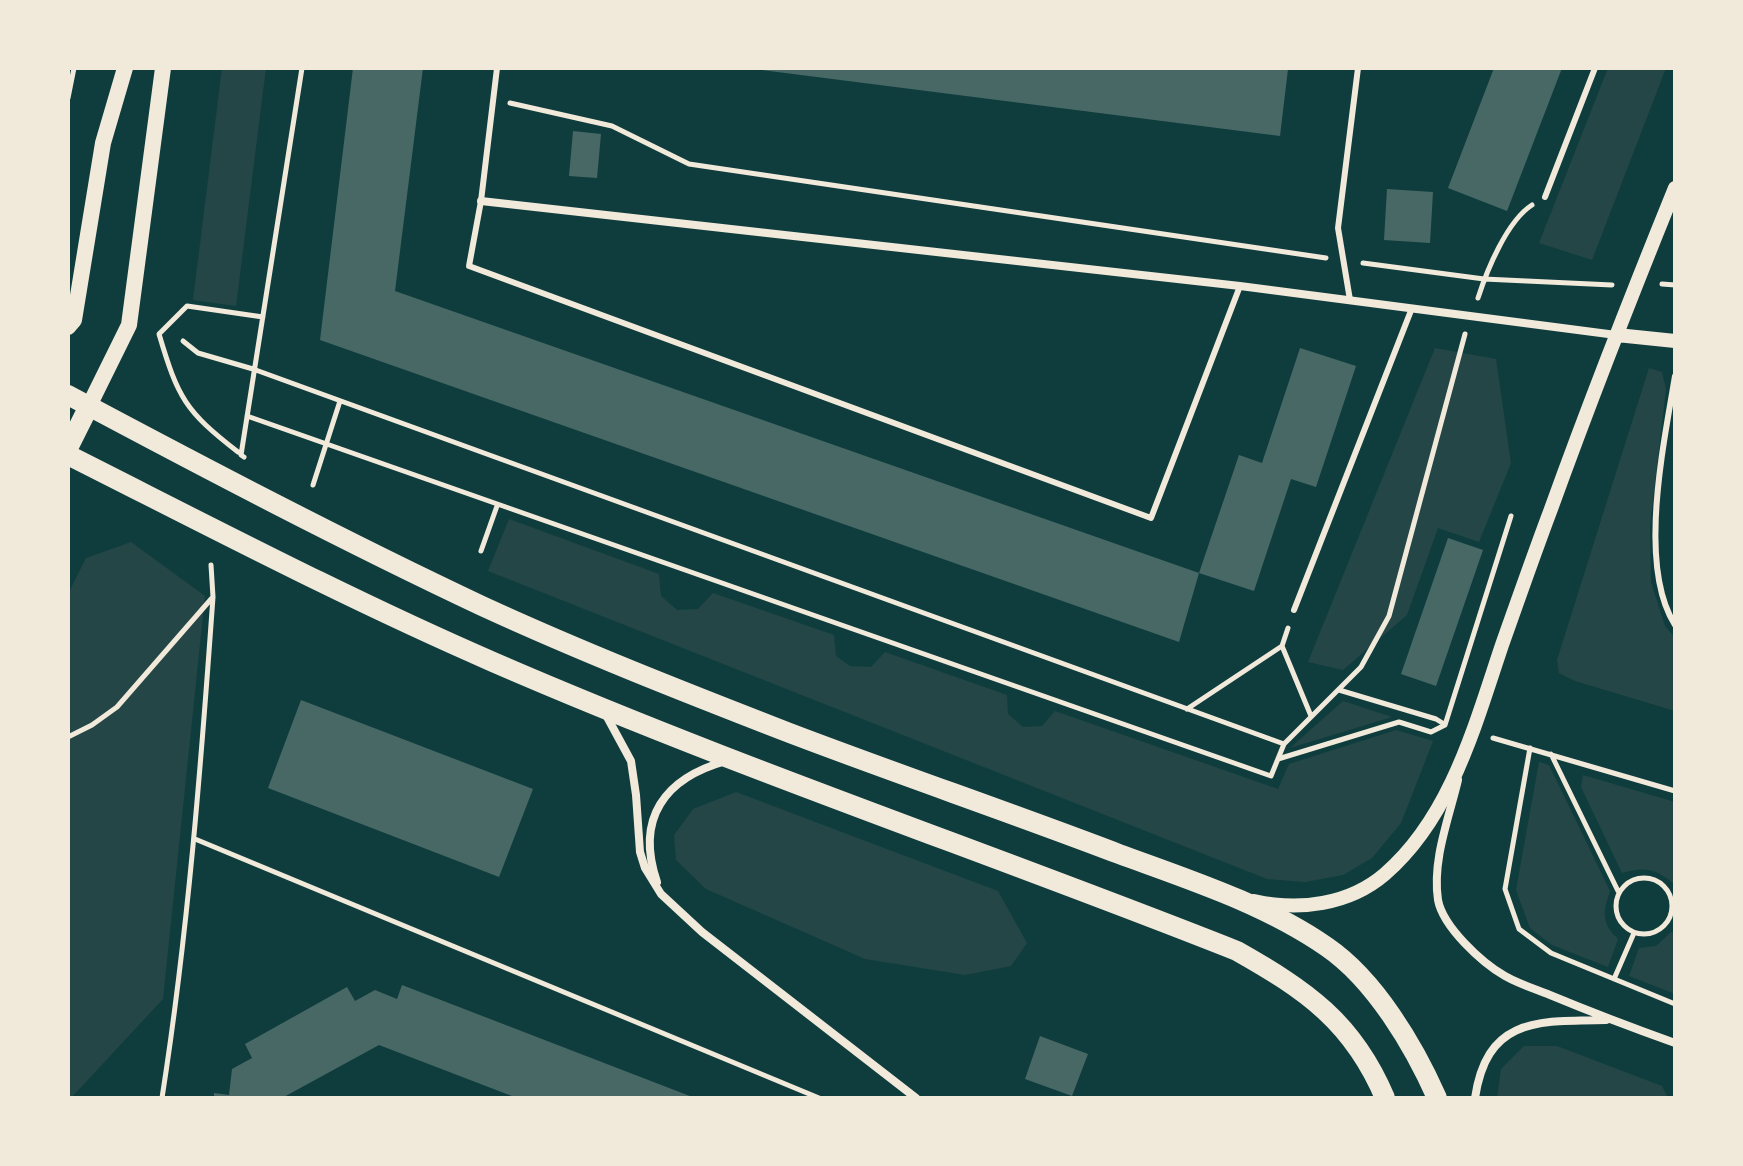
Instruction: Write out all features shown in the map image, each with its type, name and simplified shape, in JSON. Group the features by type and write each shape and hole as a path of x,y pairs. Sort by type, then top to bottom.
{"main road":[{"path":"68,327 74,320 103,143 125,68"},
{"path":"68,448 129,325 163,68"},
{"path":"68,395 256,494 470,600 622,668 1226,894 1304,933 1343,960 1379,1000 1399,1028 1437,1098"},
{"path":"68,455 395,618 602,707 1237,951 1285,979 1331,1014 1373,1068 1385,1098"}],"street":[{"path":"1675,188 1553,502 1464,756 1440,852 1437,879 1439,902 1448,922 1484,962 1506,977 1609,1020 1675,1043"},
{"path":"481,201 1240,286 1675,341"},
{"path":"602,707 631,761 640,852 645,868 661,894 702,932 916,1098"},
{"path":"1226,894 1297,906 1325,903 1370,886 1405,854 1423,829 1464,756"},
{"path":"661,894 650,853 656,813 663,798 689,774 734,758"},
{"path":"1475,1098 1482,1064 1497,1042 1509,1033 1548,1023 1609,1020"}],"lane":[{"path":"497,68 481,201 469,266 1151,518 1240,286"},
{"path":"1350,300 1338,228 1358,68"},
{"path":"1545,197 1595,68"},
{"path":"1294,610 1412,308"},
{"path":"1675,376 1655,527 1658,582 1675,625"}],"path":[{"path":"68,98 74,68"},
{"path":"241,455 302,68"},
{"path":"493,99 612,126 689,164 1344,261 1484,279 1636,286"},
{"path":"247,416 1271,776 1284,744 1361,667 1389,616 1458,354 1484,279 1519,214 1545,197"},
{"path":"254,463 202,424 183,400 170,373 159,334 187,306 263,317"},
{"path":"183,341 198,353 253,369 1284,744"},
{"path":"313,485 340,401"},
{"path":"481,551 497,506"},
{"path":"1277,759 1399,722 1431,732 1445,725 1511,516"},
{"path":"162,1098 176,1010 195,839 213,597 211,565"},
{"path":"68,737 117,707 213,597"},
{"path":"1187,709 1282,646 1294,610"},
{"path":"1282,646 1311,716"},
{"path":"1339,690 1436,719 1445,725"},
{"path":"1675,791 1530,748 1505,889 1519,929 1551,953 1675,1004"},
{"path":"1551,754 1618,891 1615,907 1620,922 1634,933 1654,933 1672,922 1672,896 1660,880 1635,877 1618,891"},
{"path":"195,839 819,1098"},
{"path":"1614,980 1634,933"}],"shaded area":[{"path":"222,68 266,68 236,306 193,300"},
{"path":"1608,68 1666,68 1592,260 1539,243"},
{"path":"1435,348 1496,359 1511,463 1479,542 1438,528 1407,615 1343,670 1308,662"},
{"path":"1649,368 1662,372 1666,389 1650,526 1651,582 1665,626 1675,638 1675,711 1575,681 1559,673 1557,660"},
{"path":"509,519 659,574 661,596 677,610 698,609 713,593 834,635 836,656 850,666 871,667 885,652 1007,695 1008,714 1023,727 1042,726 1055,711 1278,789 1289,764 1396,730 1433,741 1401,823 1372,858 1343,875 1305,882 1267,879 488,571"},
{"path":"131,542 205,596 163,999 68,1098 70,590 86,558"},
{"path":"1343,701 1392,717 1290,748"},
{"path":"1539,762 1549,765 1610,891 1605,917 1618,939 1608,967 1552,945 1530,928 1516,890"},
{"path":"1583,775 1675,802 1675,885 1663,875 1650,870 1622,873 1581,787"},
{"path":"736,792 998,891 1027,943 1011,966 965,975 865,959 706,889 676,860 674,835 693,809"},
{"path":"1671,932 1675,933 1675,994 1629,976 1639,948 1656,946"},
{"path":"1524,1046 1557,1046 1662,1086 1668,1098 1497,1098 1501,1069"}],"building":[{"path":"353,68 423,68 395,291 1199,573 1179,642 320,340"},
{"path":"746,68 1284,68 1288,69 1280,136"},
{"path":"1494,68 1562,68 1507,211 1448,188"},
{"path":"573,131 601,134 597,178 569,176"},
{"path":"1387,189 1433,192 1430,243 1384,240"},
{"path":"1300,348 1356,366 1316,487 1291,479 1254,591 1199,573 1239,455 1262,463"},
{"path":"1448,538 1483,550 1436,686 1401,674"},
{"path":"301,700 533,789 499,877 268,788"},
{"path":"402,985 695,1098 517,1098 379,1045 282,1098 214,1098 214,1093 229,1095 232,1069 252,1058 245,1044 347,987 355,1001 375,990 397,999"},
{"path":"1040,1036 1088,1054 1072,1096 1025,1079"}]}
